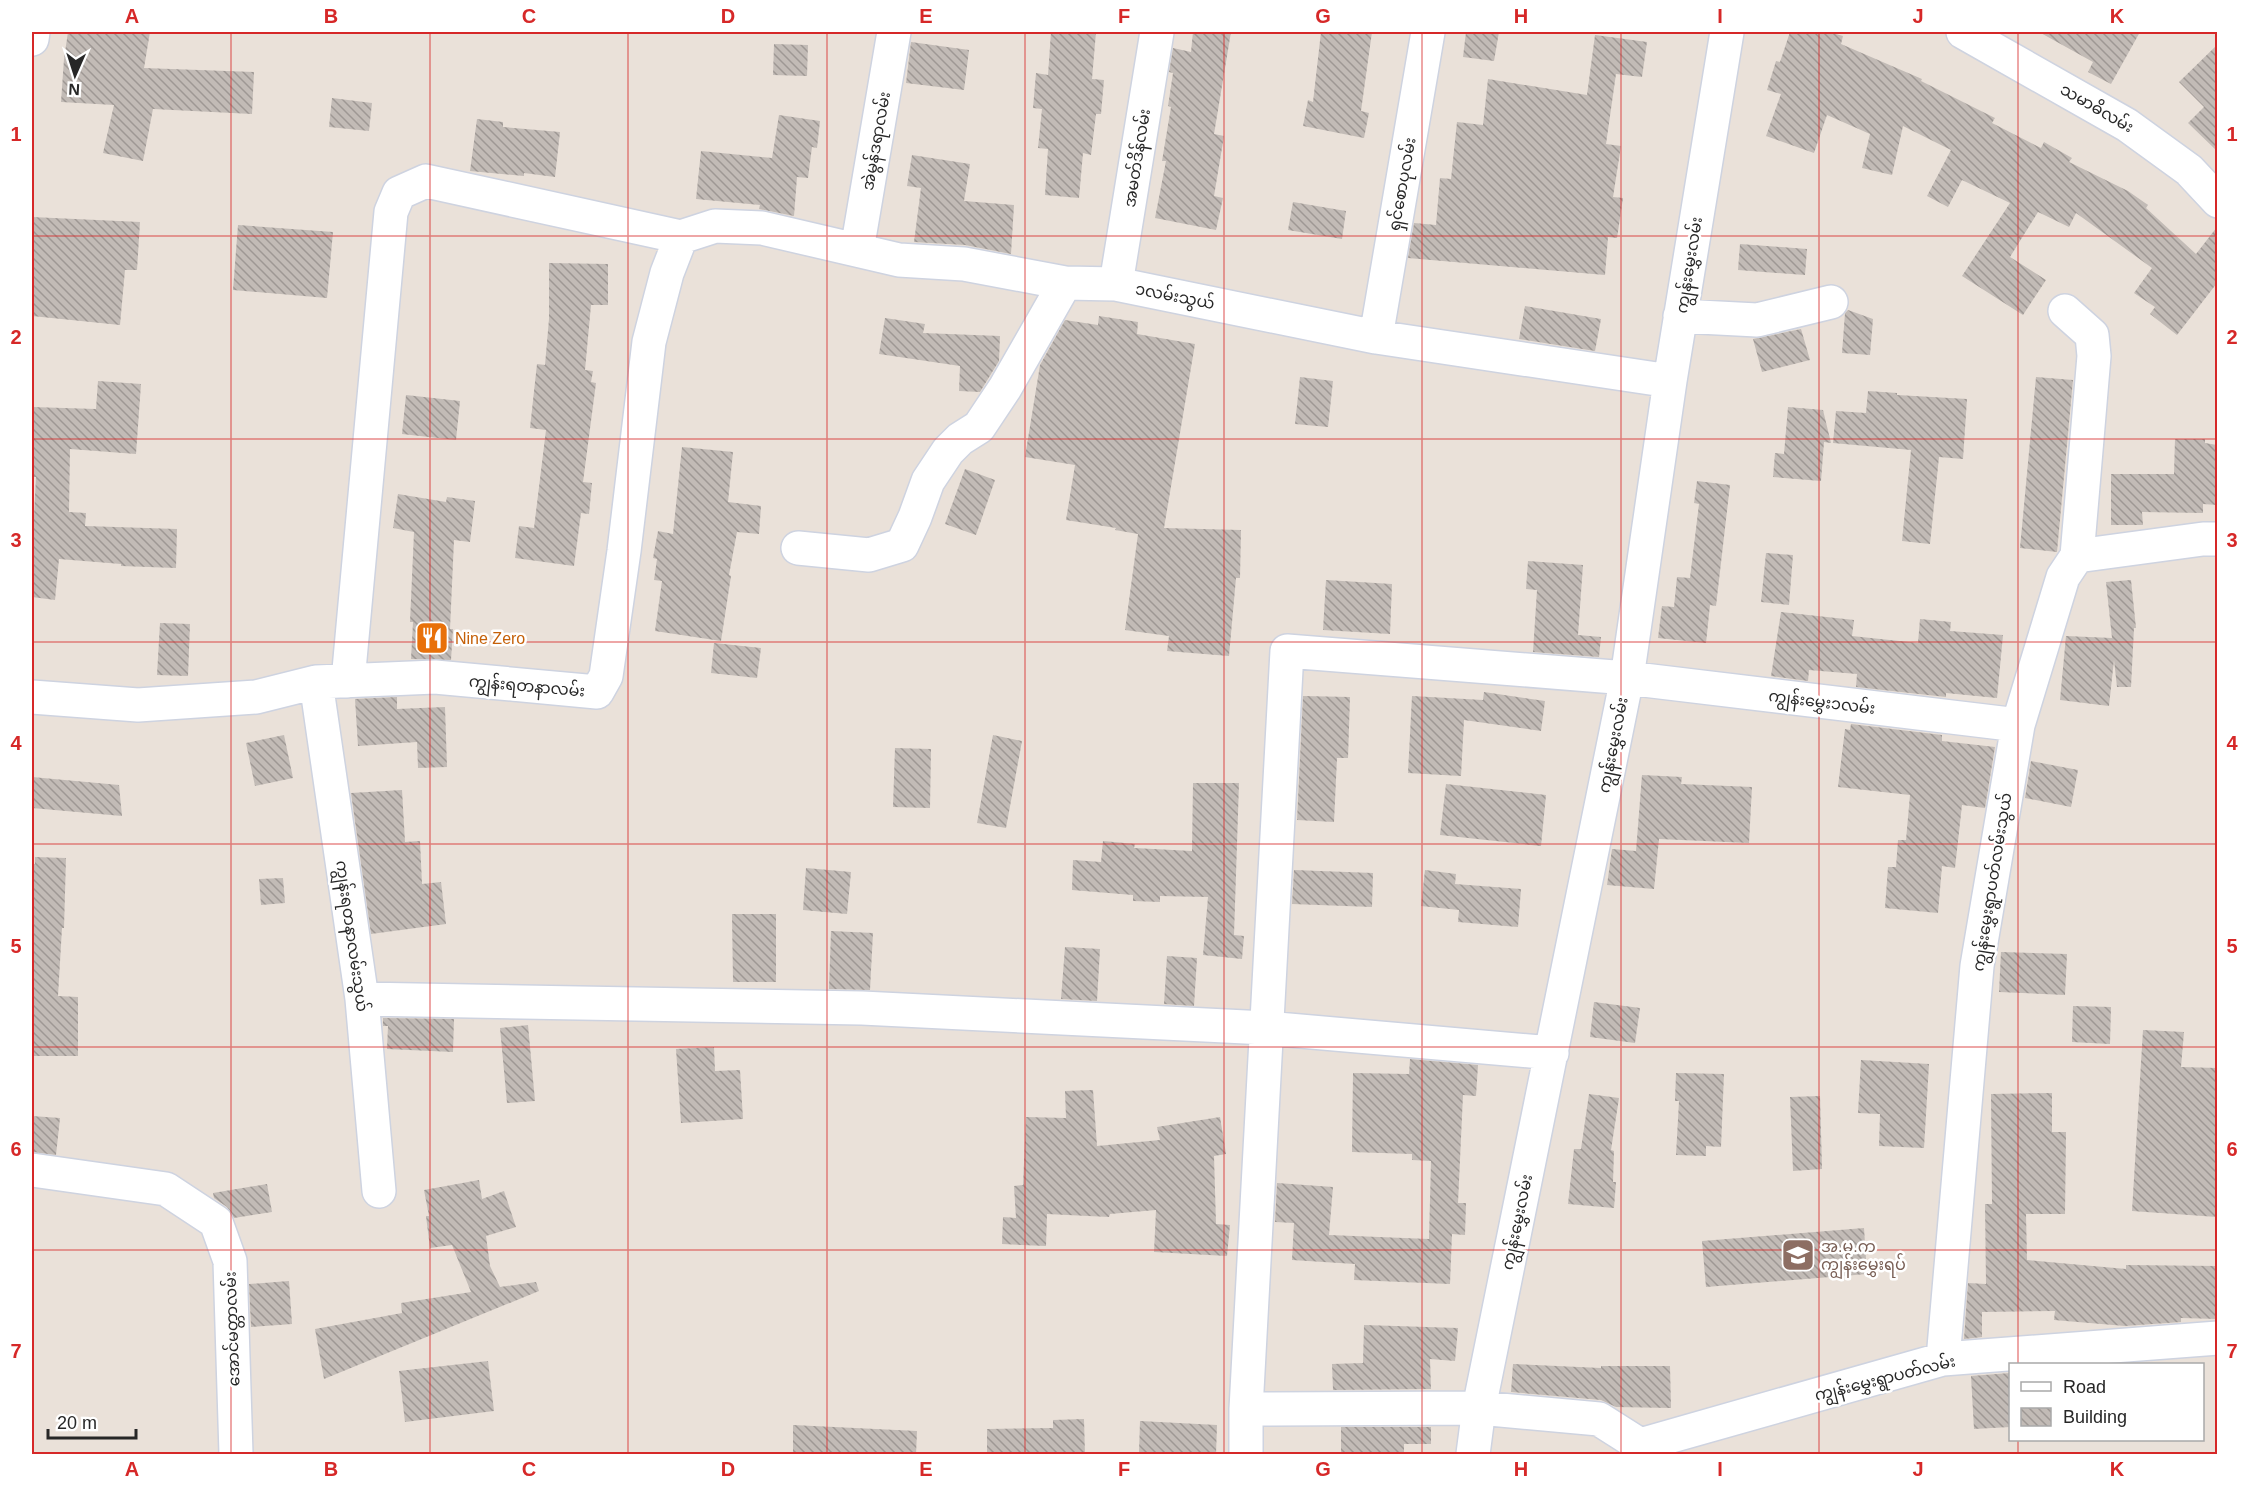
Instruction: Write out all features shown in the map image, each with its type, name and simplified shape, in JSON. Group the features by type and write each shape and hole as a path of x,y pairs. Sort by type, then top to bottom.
{"street":[{"path":"32,39 33,32"},
{"name":"အဲမွန်ဒရာလမ်း","path":"857,250 894,32"},
{"name":"အမတ်ဒိန်လမ်း","path":"1116,284 1157,32"},
{"name":"ရှင်စောပုလမ်း","path":"1376,337 1428,32"},
{"name":"ကျွန်းမွှေးလမ်း","path":"1473,1455 1479,1408 1627,678 1680,316 1727,32"},
{"name":"သမာဓိလမ်း","path":"1963,32 2127,125 2189,170 2217,201"},
{"name":"ကျွန်းရတနာလမ်းသွယ်","path":"379,1191 332,681 390,212 399,193 426,181 681,237"},
{"name":"၁လမ်းသွယ်","path":"681,237 716,226 762,228 899,260 964,264 1065,283 1116,284 1376,337 1670,381"},
{"name":"ကျွန်းရတနာလမ်း","path":"32,697 138,705 256,698 332,681 435,677 597,692 606,676 621,574 649,342 668,273 681,237"},
{"path":"798,548 869,555 902,545 928,481 948,451 960,439 979,427 1005,388 1065,283"},
{"path":"1680,316 1757,320 1831,302"},
{"path":"2065,311 2092,335 2094,356 2076,556 2217,539"},
{"name":"ကျွန်းမွှေးရွာပတ်လမ်းသွယ်","path":"1943,1359 1977,966 2018,725 2063,577 2076,556"},
{"name":"ကျွန်းမွှေး၁လမ်း","path":"1266,1028 1287,651 1627,678 2018,725"},
{"path":"362,999 862,1008 1266,1028 1552,1053"},
{"path":"1246,1455 1246,1409 1266,1028"},
{"name":"အောင်မတ္တာလမ်း","path":"32,1170 166,1189 216,1222 230,1261 236,1455"},
{"name":"ကျွန်းမွှေးရွာပတ်လမ်း","path":"1638,1450 1943,1359 2217,1338"},
{"path":"1246,1409 1479,1408 1599,1419 1638,1450"}],"building":[{"path":"68,32 150,32 144,68 254,72 252,114 153,109 143,161 103,153 114,105 61,102"},
{"path":"1051,32 1096,32 1092,79 1104,80 1101,114 1096,114 1091,155 1083,153 1079,198 1045,195 1048,149 1038,148 1042,109 1033,108 1036,73 1048,75"},
{"path":"1193,32 1231,32 1214,134 1224,136 1214,196 1223,198 1216,230 1155,218 1166,161 1162,161 1171,107 1168,106 1173,73 1169,72 1173,48 1191,52"},
{"path":"1321,32 1372,32 1361,111 1369,113 1364,138 1303,126 1308,100 1313,102"},
{"path":"1466,32 1499,32 1494,61 1463,57"},
{"path":"1790,32 1829,32 1843,36 1841,44 1922,79 1921,81 1995,118 1992,123 2041,148 2044,142 2072,158 2069,162 2128,191 2148,205 2146,208 2196,254 2217,227 2217,283 2177,335 2150,314 2155,307 2134,293 2152,268 2076,213 2069,227 2038,212 2010,257 2046,280 2023,315 1962,276 2010,203 1962,180 1948,207 1927,196 1951,150 1903,126 1892,175 1862,168 1870,134 1827,115 1814,153 1766,136 1781,94 1767,90 1776,61 1780,62"},
{"path":"2039,32 2140,32 2111,84 2088,72 2093,62"},
{"path":"1595,35 1647,42 1642,77 1616,74 1606,144 1621,146 1613,197 1623,198 1617,238 1608,237 1605,275 1408,258 1414,223 1436,225 1440,178 1451,179 1457,122 1483,125 1488,79 1587,95"},
{"path":"911,42 969,50 964,90 906,83"},
{"path":"774,44 808,45 807,76 773,75"},
{"path":"2217,45 2217,151 2188,123 2204,107 2179,82"},
{"path":"332,98 372,103 369,131 329,127"},
{"path":"779,115 820,121 817,148 812,147 808,178 797,177 794,216 759,209 760,205 696,199 701,151 772,158"},
{"path":"477,119 503,122 503,127 560,132 555,177 524,173 524,176 470,171"},
{"path":"912,155 970,164 964,201 1014,205 1011,254 965,245 914,242 921,188 907,186"},
{"path":"1293,202 1346,211 1342,239 1288,230"},
{"path":"32,217 140,222 137,270 125,270 120,325 32,316"},
{"path":"238,225 333,232 327,298 233,290"},
{"path":"1740,244 1807,249 1805,275 1738,270"},
{"path":"549,263 608,264 608,305 591,305 585,370 593,371 591,382 596,383 583,482 592,483 589,514 581,513 574,566 515,558 519,526 534,528 546,430 530,428 537,364 545,365 549,319"},
{"path":"1525,306 1601,319 1595,351 1519,339"},
{"path":"1848,310 1873,319 1870,355 1842,353 1845,313"},
{"path":"1099,316 1138,322 1137,334 1195,344 1164,528 1241,530 1240,578 1236,578 1229,656 1167,651 1169,636 1125,630 1138,534 1066,520 1075,465 1025,457 1040,365 1065,320 1098,325"},
{"path":"885,318 925,324 923,333 1000,336 999,361 980,392 959,391 960,366 879,354"},
{"path":"1801,329 1810,360 1762,372 1753,339"},
{"path":"1300,377 1333,381 1328,427 1295,424"},
{"path":"2036,377 2073,380 2057,552 2020,548"},
{"path":"98,381 141,384 136,454 70,449 69,512 86,513 85,526 177,529 176,568 121,566 121,564 59,559 55,600 32,597 36,477 32,477 32,407 96,409"},
{"path":"1868,391 1967,399 1963,459 1939,457 1930,544 1902,541 1911,450 1833,443 1836,411 1866,413"},
{"path":"406,395 460,401 456,440 402,434"},
{"path":"1788,407 1823,410 1831,443 1824,442 1821,481 1773,477 1775,453 1784,454"},
{"path":"2175,439 2205,439 2205,443 2217,445 2217,505 2203,504 2203,513 2142,512 2143,525 2111,525 2111,474 2174,474"},
{"path":"682,447 733,452 728,502 761,506 759,534 737,532 721,641 655,631 662,581 654,580 657,559 653,558 658,531 673,534"},
{"path":"965,469 995,480 976,535 945,524"},
{"path":"1697,481 1730,485 1716,606 1710,605 1706,643 1658,638 1662,606 1674,607 1677,577 1690,578 1699,504 1694,503"},
{"path":"398,494 446,502 447,497 475,501 470,542 454,540 451,660 411,659 413,622 410,622 414,532 393,528"},
{"path":"1766,553 1793,555 1789,605 1761,602"},
{"path":"1528,561 1583,565 1578,635 1601,637 1599,657 1533,652 1537,590 1526,589"},
{"path":"1326,580 1392,584 1390,634 1323,630"},
{"path":"2131,580 2136,628 2134,628 2131,687 2117,687 2114,660 2109,706 2060,700 2066,636 2112,638 2106,582"},
{"path":"1781,612 1854,620 1852,636 1918,643 1920,619 1951,622 1950,631 2003,635 1997,698 1946,693 1946,697 1856,687 1857,674 1809,670 1808,681 1771,676"},
{"path":"160,623 190,624 188,676 157,675"},
{"path":"714,643 761,648 757,678 711,673"},
{"path":"1484,692 1545,701 1541,731 1464,720 1461,776 1408,773 1412,696 1483,700"},
{"path":"1303,696 1350,697 1348,758 1337,758 1334,822 1297,820"},
{"path":"397,697 397,709 445,707 447,767 418,768 417,742 358,746 355,699"},
{"path":"1851,724 1942,735 1942,741 1995,747 1985,808 1962,805 1955,868 1942,866 1938,913 1885,908 1888,867 1896,867 1898,840 1906,840 1910,795 1838,787 1845,729 1850,730"},
{"path":"284,735 293,778 255,786 246,743"},
{"path":"993,735 1022,741 1006,828 977,823"},
{"path":"895,748 931,749 930,808 893,807"},
{"path":"2031,761 2078,770 2071,807 2025,798"},
{"path":"1642,775 1682,777 1681,784 1752,787 1749,843 1659,839 1654,889 1607,885 1612,849 1636,851"},
{"path":"32,777 119,785 122,816 32,808"},
{"path":"1193,783 1239,783 1234,935 1244,936 1242,959 1203,955 1208,897 1160,896 1160,902 1133,901 1133,895 1072,890 1073,860 1101,862 1103,841 1135,844 1134,848 1192,851"},
{"path":"1446,784 1546,795 1541,846 1440,835"},
{"path":"402,790 405,842 420,841 422,884 441,882 446,924 371,934 351,793"},
{"path":"35,857 66,858 64,928 62,928 58,996 78,997 78,1056 32,1056 32,864 35,864"},
{"path":"806,868 851,872 847,914 803,910"},
{"path":"1294,870 1373,873 1372,907 1292,904"},
{"path":"1425,870 1456,874 1455,884 1521,889 1518,927 1458,922 1459,910 1421,906"},
{"path":"283,878 285,903 261,905 259,879"},
{"path":"732,914 776,914 776,982 733,982"},
{"path":"831,931 873,933 870,990 829,989"},
{"path":"1065,947 1100,949 1097,1001 1061,999"},
{"path":"2001,952 2067,954 2065,995 1999,992"},
{"path":"1167,956 1197,958 1194,1006 1164,1004"},
{"path":"1594,1002 1640,1008 1635,1043 1590,1037"},
{"path":"2073,1006 2111,1007 2110,1044 2072,1042"},
{"path":"383,1018 454,1019 453,1052 387,1049 388,1026 383,1026"},
{"path":"528,1025 535,1101 507,1103 500,1028"},
{"path":"2143,1030 2184,1032 2181,1067 2217,1068 2217,1217 2132,1211"},
{"path":"714,1047 715,1071 740,1070 743,1119 681,1123 676,1049"},
{"path":"1410,1059 1478,1065 1476,1096 1463,1095 1458,1203 1466,1203 1465,1235 1452,1234 1450,1284 1354,1280 1355,1264 1292,1260 1294,1223 1275,1222 1277,1183 1333,1187 1329,1235 1429,1239 1431,1161 1412,1160 1412,1154 1352,1152 1353,1073 1409,1074"},
{"path":"1861,1060 1929,1064 1924,1148 1879,1146 1880,1114 1858,1113"},
{"path":"1676,1073 1724,1074 1721,1147 1706,1146 1706,1156 1676,1155 1679,1101 1675,1101"},
{"path":"1093,1090 1097,1146 1160,1140 1157,1127 1220,1117 1226,1154 1214,1156 1216,1224 1230,1225 1227,1256 1154,1252 1156,1210 1110,1214 1109,1217 1047,1214 1046,1246 1002,1244 1003,1217 1016,1218 1014,1186 1023,1185 1026,1117 1066,1118 1065,1091"},
{"path":"2052,1093 2052,1132 2066,1132 2065,1214 2026,1214 2027,1260 2126,1269 2126,1265 2217,1266 2217,1319 2181,1318 2181,1322 2125,1326 2054,1320 2055,1311 1982,1312 1982,1337 1964,1339 1968,1283 1986,1284 1985,1204 1992,1204 1991,1094"},
{"path":"1589,1094 1619,1098 1611,1150 1614,1151 1613,1182 1616,1182 1614,1208 1568,1204 1574,1149 1581,1149"},
{"path":"1820,1096 1822,1169 1793,1171 1790,1097"},
{"path":"32,1116 60,1118 56,1155 32,1152"},
{"path":"479,1180 482,1199 504,1191 516,1227 486,1236 490,1266 500,1287 536,1282 539,1291 324,1379 315,1329 402,1313 401,1303 471,1292 452,1245 430,1248 426,1216 429,1216 424,1190"},
{"path":"267,1184 272,1212 234,1218 227,1207 214,1198 213,1193"},
{"path":"1864,1228 1867,1274 1706,1287 1702,1241"},
{"path":"289,1281 292,1324 251,1327 249,1284"},
{"path":"1364,1325 1458,1328 1455,1361 1430,1359 1431,1389 1333,1390 1332,1364 1363,1363"},
{"path":"488,1361 494,1411 405,1422 399,1371"},
{"path":"1513,1364 1601,1368 1601,1366 1670,1366 1671,1408 1616,1407 1601,1400 1511,1392"},
{"path":"2009,1373 2009,1427 1974,1429 1971,1376"},
{"path":"1084,1419 1085,1455 987,1455 987,1429 1053,1428 1053,1420"},
{"path":"1140,1421 1217,1425 1216,1455 1139,1452"},
{"path":"793,1425 917,1431 916,1455 793,1455"},
{"path":"1341,1427 1431,1427 1431,1444 1404,1444 1404,1455 1341,1455"}],"place":[{"name":"Nine Zero","path":"432,638"},
{"name":"အ.မ.က ကျွန်းမွှေးရပ်","path":"1798,1255"}]}
